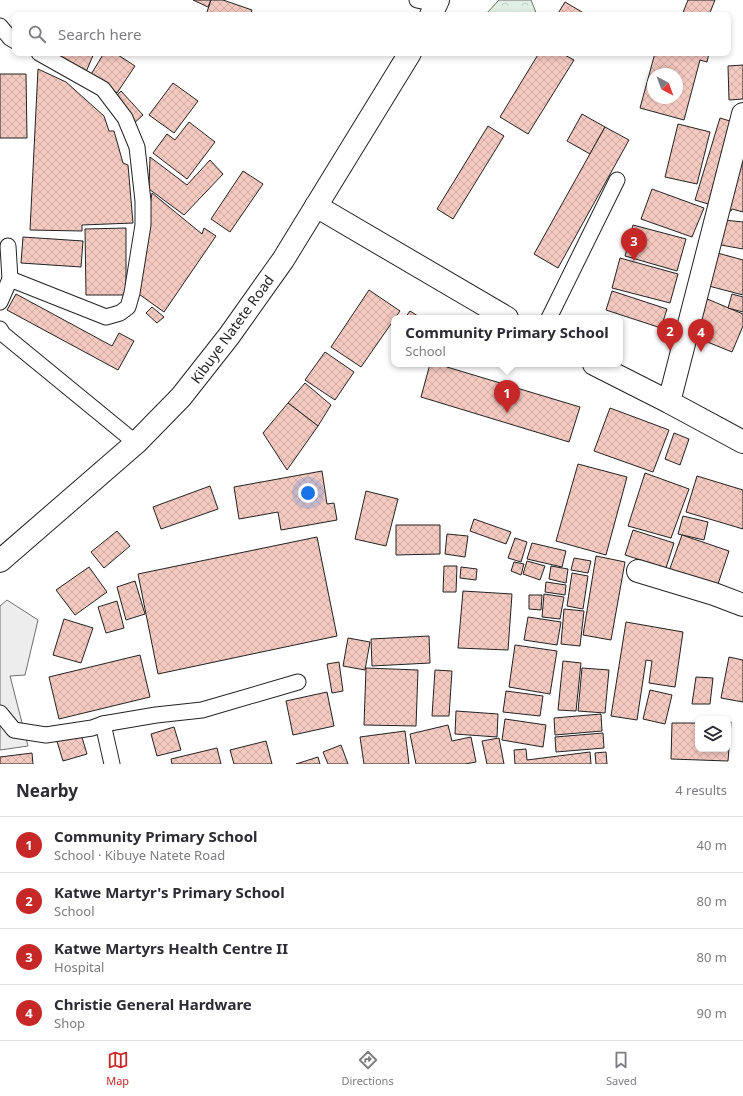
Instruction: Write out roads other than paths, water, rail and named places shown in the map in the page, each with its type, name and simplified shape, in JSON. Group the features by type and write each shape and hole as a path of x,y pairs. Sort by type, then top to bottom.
{"street":[{"name":"Kibuye Natete Road","path":"0,561 136,443 181,397 229,336 283,260 408,56"},
{"path":"669,402 743,114"},
{"path":"316,206 502,315"},
{"path":"600,367 743,442"},
{"path":"638,571 714,594 743,605"}],"lane":[{"path":"0,26 12,39"},
{"path":"10,279 106,317 120,313 128,307 132,293 143,225 143,201 137,147 125,118 103,89 44,56"},
{"path":"550,315 617,180"},
{"path":"0,302 10,279 8,246"},
{"path":"0,329 3,334 136,443"},
{"path":"0,713 14,730 46,735 92,728 103,724 156,715 202,710 298,682"},
{"path":"103,724 112,764"}],"place":[{"name":"Katwe Martyrs Health Centre II","path":"634,261"},
{"name":"Katwe Martyr's Primary School","path":"670,351"},
{"name":"Christie General Hardware","path":"701,352"},
{"name":"Community Primary School","path":"507,413"}]}
